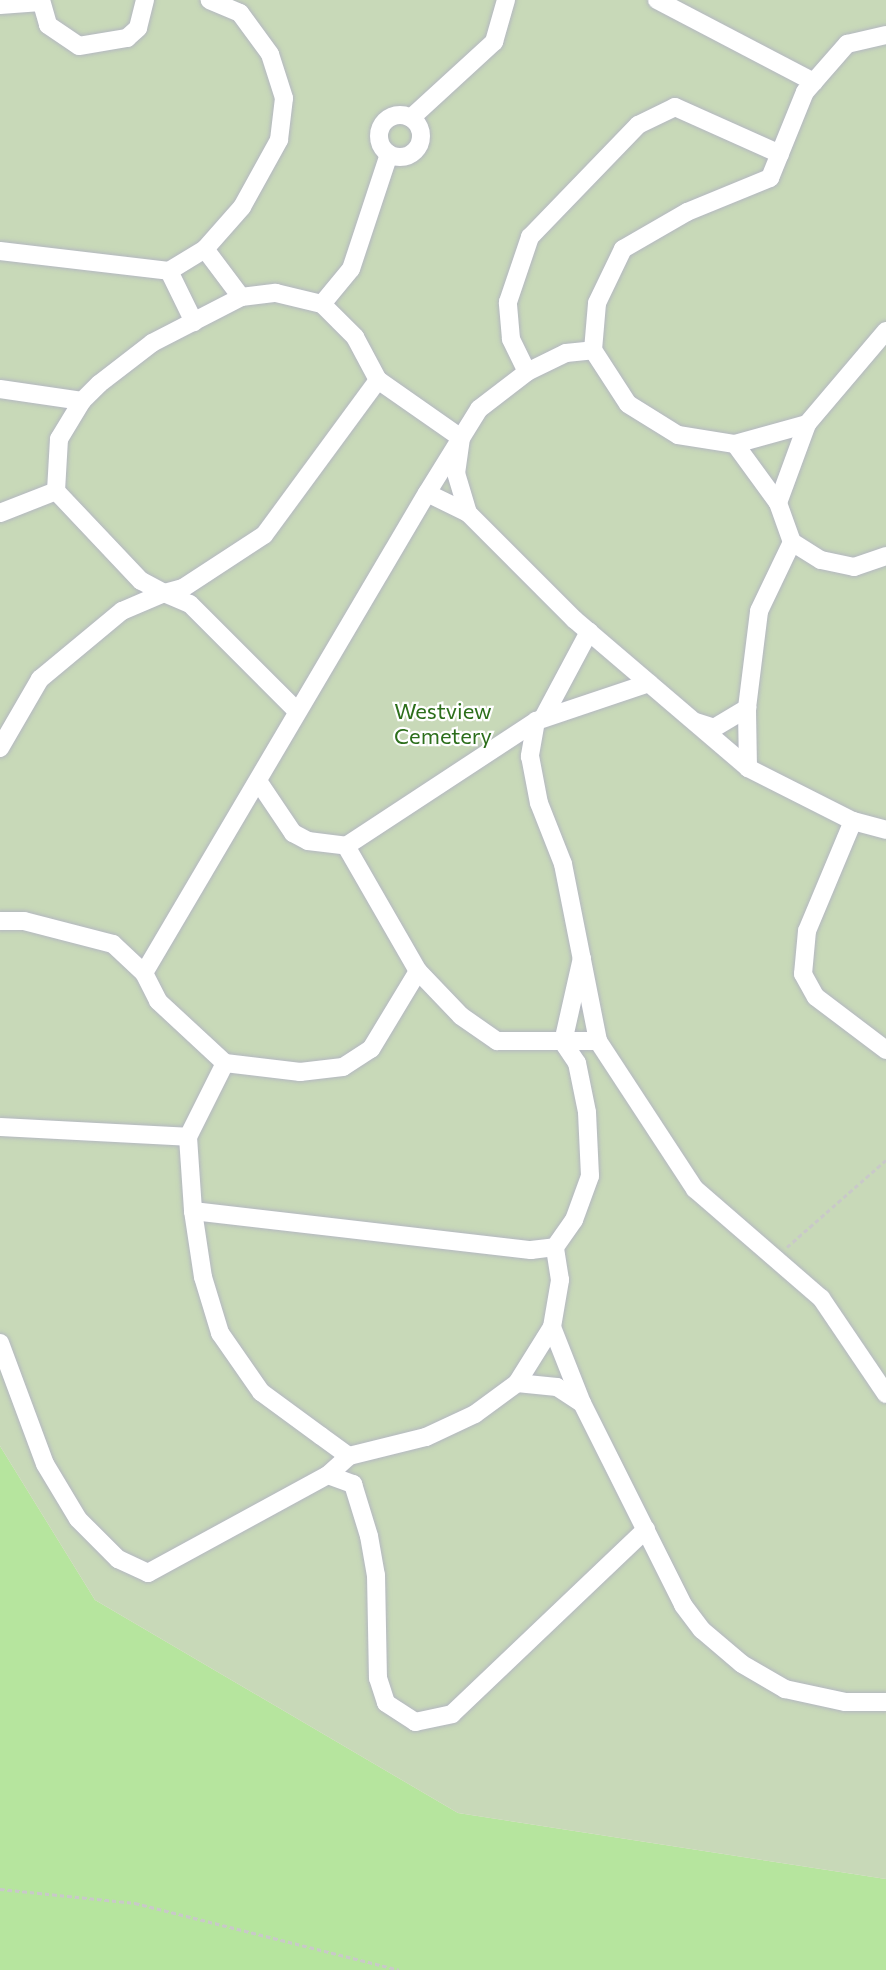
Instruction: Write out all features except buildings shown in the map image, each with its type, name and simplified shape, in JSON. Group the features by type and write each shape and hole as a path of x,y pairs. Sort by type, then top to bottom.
{"lane":[{"path":"0,5 41,1 48,24 63,39 98,46 127,38 138,28 145,0"},
{"path":"0,251 169,271 205,249 242,207 279,140 284,98 270,54 238,6 210,0"},
{"path":"411,118 494,42 506,0"},
{"path":"657,0 687,7 814,82"},
{"path":"807,424 735,444 678,435 628,404 593,350 597,303 623,249 687,212 770,178 814,82 847,44 886,35"},
{"path":"527,372 511,339 508,302 530,237 638,125 675,107 780,154"},
{"path":"398,116 411,118 420,129 417,149 405,157 389,154 379,140 381,127 398,116"},
{"path":"322,304 351,270 389,154"},
{"path":"205,249 241,297"},
{"path":"169,271 194,322"},
{"path":"297,711 190,604 164,593 117,559 56,491 59,439 82,401 152,343 241,297 276,293 322,304 355,337 378,380 461,438"},
{"path":"778,503 807,424 886,331"},
{"path":"144,973 297,711 479,409 527,372 566,353 593,350"},
{"path":"0,748 40,679 122,611 198,581 264,535 378,380"},
{"path":"0,389 82,401"},
{"path":"461,438 456,473 468,513"},
{"path":"735,444 778,503 792,542 821,560 855,567 886,555"},
{"path":"0,513 56,491"},
{"path":"427,493 468,513 589,632 748,768 854,821 886,830"},
{"path":"748,768 747,708 759,611 792,542"},
{"path":"589,632 539,719 530,756 538,803 563,864 598,1041 695,1189 821,1298 886,1394"},
{"path":"258,781 293,833 308,841 346,846 539,719 649,683"},
{"path":"692,721 714,728 747,708"},
{"path":"854,821 807,931 803,974 816,997 886,1050"},
{"path":"346,846 418,971 460,1016 497,1041 598,1041"},
{"path":"0,921 24,921 113,945 144,973 158,1001 225,1063 300,1072 358,1060 392,1020 418,971"},
{"path":"0,1343 45,1464 78,1519 118,1559 148,1573 328,1476 349,1456 426,1437 475,1414 517,1383 552,1327 560,1280 555,1247 574,1220 590,1176 583,1092 577,1063 563,1042 582,958"},
{"path":"225,1063 188,1137 193,1211 202,1277 220,1334 261,1392 349,1456"},
{"path":"0,1127 188,1137"},
{"path":"193,1211 531,1250 555,1247"},
{"path":"552,1327 582,1403 683,1605 702,1630 742,1665 785,1689 845,1702 886,1702"},
{"path":"517,1383 557,1387 582,1403"},
{"path":"328,1476 353,1484 369,1536 376,1575 378,1678 386,1703 415,1722 461,1707 646,1529"}],"path":[{"path":"775,1258 886,1160"},
{"path":"0,1889 135,1903 399,1970"}],"green space":[{"name":"Westview Cemetery","path":"0,0 886,0 886,1879 458,1813 95,1600 0,1446"},
{"path":"0,1446 95,1600 458,1813 886,1879 886,1970 0,1970"}]}
